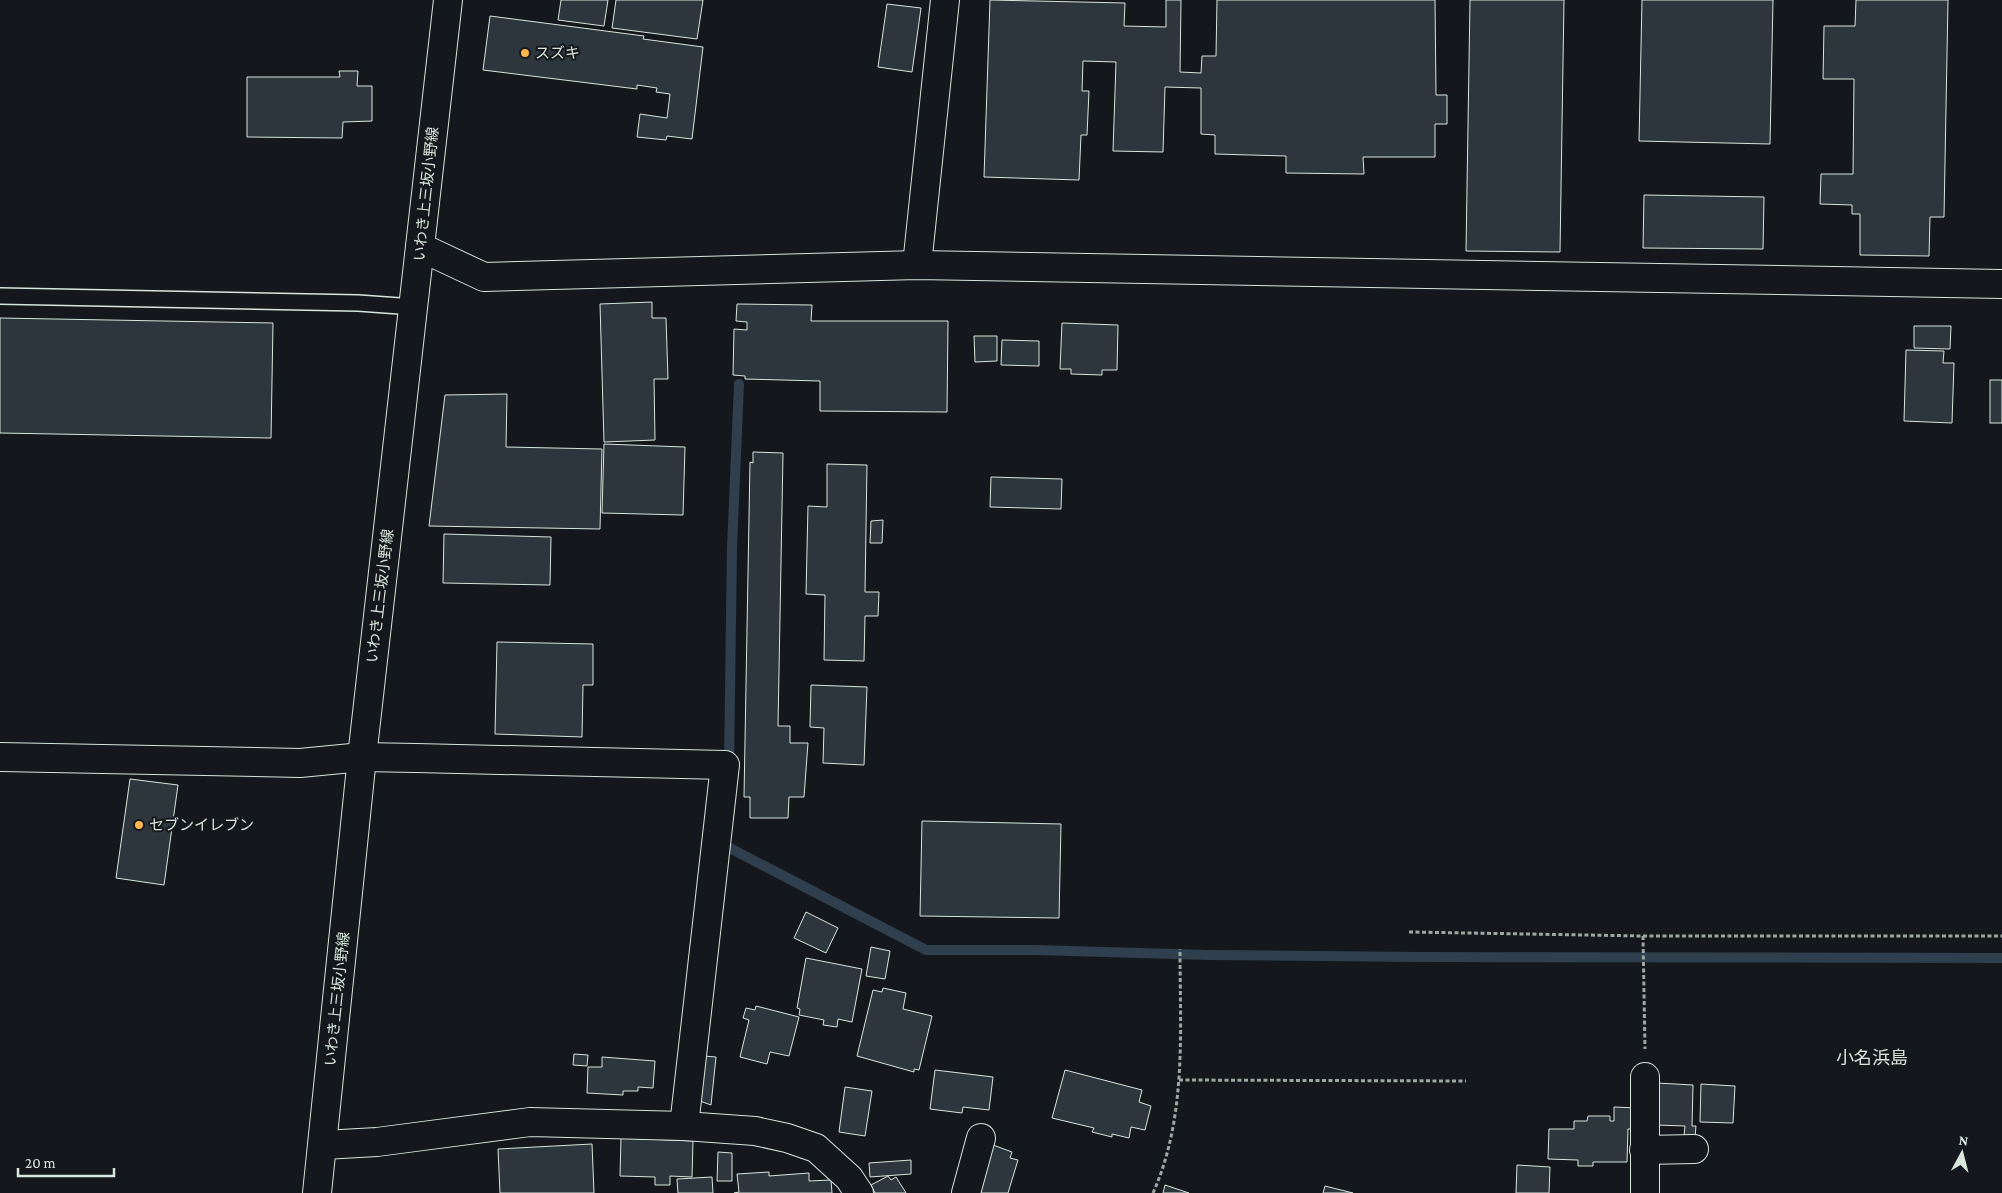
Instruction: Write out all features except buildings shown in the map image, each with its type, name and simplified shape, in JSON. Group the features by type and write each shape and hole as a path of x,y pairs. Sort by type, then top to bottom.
{"street":[{"name":"いわき上三坂小野線","path":"318,1193 362,757 448,0"},
{"path":"916,265 945,0"},
{"path":"420,246 484,277 916,265 2002,284"},
{"path":"0,757 300,763 362,757 724,765 684,1126"},
{"path":"1644,1077 1645,1193"},
{"path":"323,1145 376,1142 530,1122 684,1126 756,1131 787,1138 816,1148 849,1178 859,1193"},
{"path":"966,1193 980,1138"},
{"path":"1644,1150 1694,1149"}],"lane":[{"path":"0,296 358,303 414,307"}],"path":[{"path":"1409,932 1643,936 2002,936"},
{"path":"1643,936 1645,972 1644,1077"},
{"path":"1153,1193 1172,1138 1180,1080 1180,949"},
{"path":"1180,1080 1466,1082"}],"waterway":[{"path":"729,765 732,548 739,384"},
{"path":"725,839 724,845 926,950 1036,950 1208,955 1419,957 2002,958"}],"place":[{"name":"スズキ","path":"525,53"},
{"name":"セブンイレブン","path":"139,825"}],"district":[{"name":"小名浜島","path":"1872,1058"}]}
